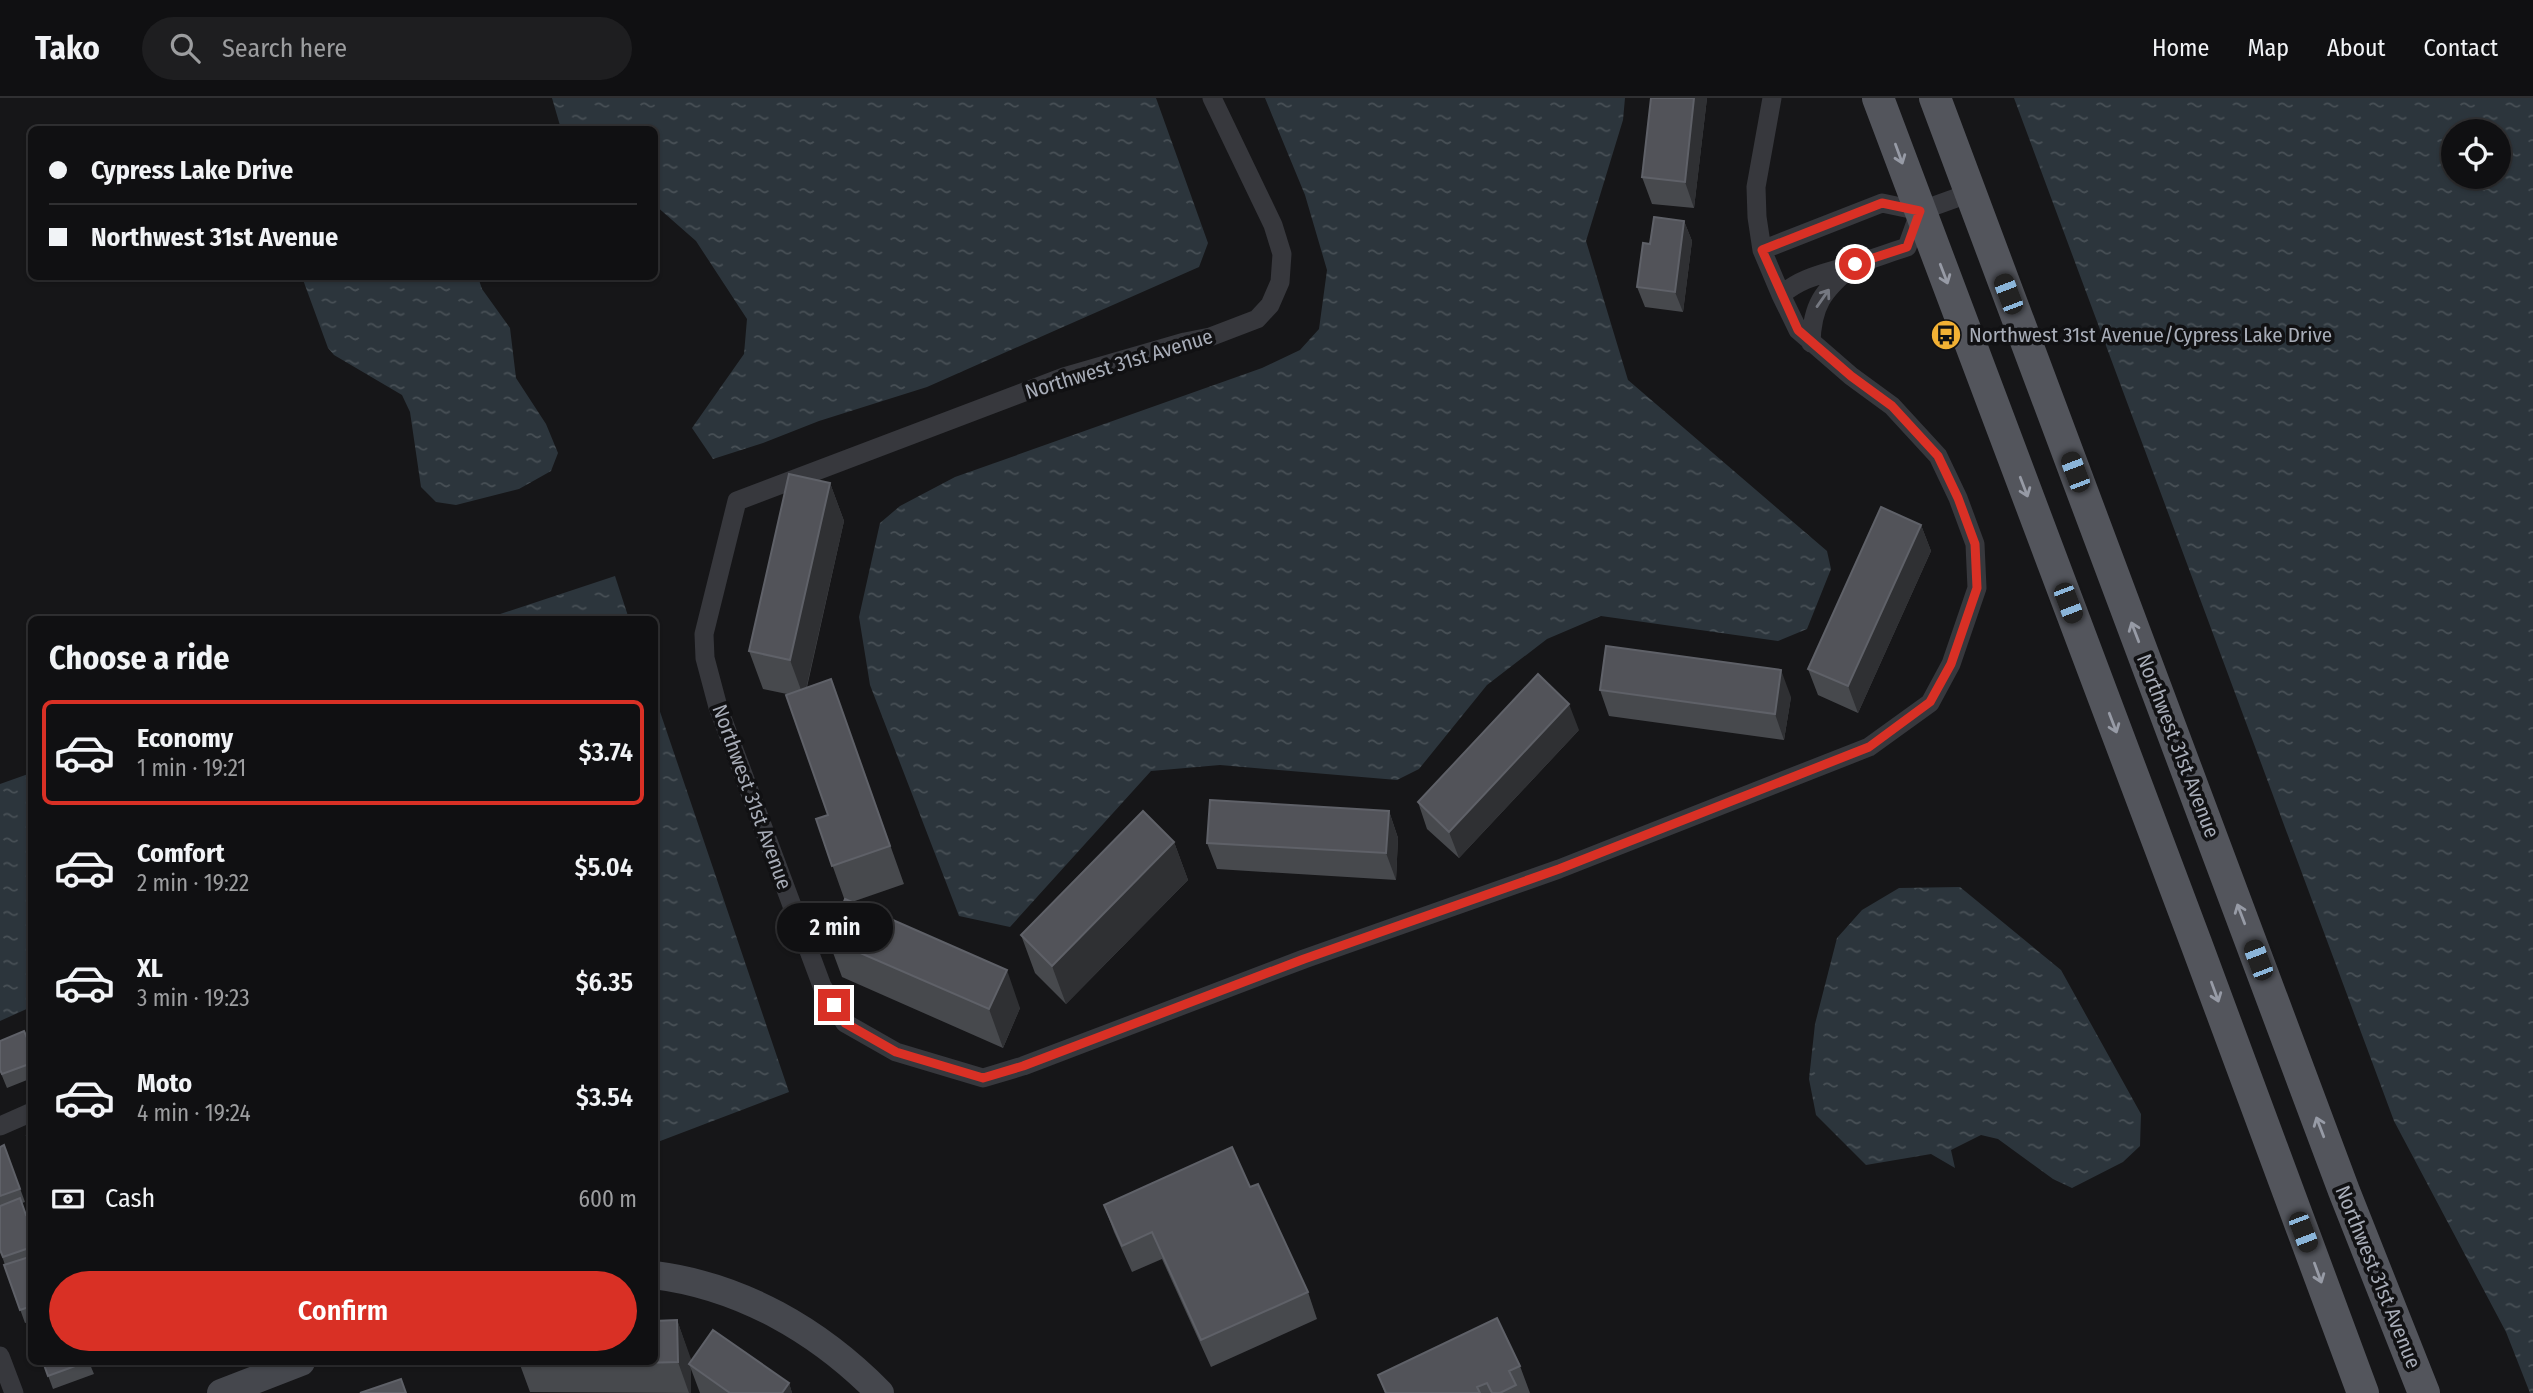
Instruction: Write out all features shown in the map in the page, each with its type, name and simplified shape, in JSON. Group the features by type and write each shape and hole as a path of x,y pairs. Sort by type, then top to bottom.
{"main road":[{"path":"1878,98 2187,917 2363,1393"},
{"name":"Northwest 31st Avenue","path":"1935,98 2344,1191 2424,1393"},
{"path":"658,1276 701,1284 767,1308 822,1342 880,1393"},
{"path":"221,1393 293,1365"}],"street":[{"name":"Northwest 31st Avenue","path":"1212,98 1273,225 1282,254 1280,282 1270,305 1257,319 1210,337 1064,377 737,501 704,634 705,658 711,684 822,986 845,1023 896,1052 983,1078 1023,1066 1304,959 1559,869 1869,747 1930,702 1951,664 1977,588 1975,544 1958,498 1938,456 1892,406 1798,330 1781,295 1762,250 1757,217 1756,187 1772,98"},
{"path":"1762,250 1882,203 1920,211 1969,193"},
{"path":"1781,295 1795,283 1815,275 1907,247 1920,211"},
{"path":"1811,343 1812,318 1817,305 1833,284 1855,264"},
{"path":"0,1126 28,1114"},
{"path":"0,1356 14,1393"}],"water":[{"path":"552,98 1156,98 1208,243 1199,267 927,387 819,421 713,459 692,428 744,354 747,319 696,241 658,208 658,126 560,126"},
{"path":"1265,98 1625,98 1623,120 1586,241 1628,380 1827,551 1831,569 1807,629 1778,641 1601,616 1547,639 1487,685 1419,769 1397,780 1220,765 1151,771 1010,927 959,916 870,685 859,617 880,523 900,506 955,477 1262,368 1300,350 1319,329 1327,270 1305,195"},
{"path":"2014,98 2533,98 2533,1393 2530,1393 2506,1332 2394,1121"},
{"path":"303,280 479,280 482,289 510,328 516,378 546,424 558,453 551,471 519,489 456,505 436,502 421,487 410,412 402,395 334,355 328,348"},
{"path":"615,576 628,616 494,616"},
{"path":"658,706 789,1092 658,1142"},
{"path":"28,774 28,1008 0,1021 0,784"},
{"path":"1960,887 2061,970 2141,1114 2140,1146 2123,1162 2072,1188 2053,1179 1998,1139 1981,1135 1951,1150 1955,1168 1931,1154 1866,1165 1816,1115 1809,1079 1815,1024 1837,938 1862,910 1899,888"}],"building":[{"path":"1651,98 1694,98 1685,182 1642,177"},
{"path":"1654,217 1684,221 1675,292 1637,287 1643,243 1650,244"},
{"path":"789,474 830,483 790,660 749,651"},
{"path":"1881,507 1921,525 1848,686 1808,669"},
{"path":"1606,646 1781,670 1775,714 1600,690"},
{"path":"1538,674 1569,704 1449,832 1418,802"},
{"path":"831,679 890,846 832,866 816,819 828,815 786,695"},
{"path":"1210,800 1389,811 1386,853 1207,843"},
{"path":"1143,811 1174,842 1052,966 1021,935"},
{"path":"845,899 1007,970 989,1009 828,939"},
{"path":"24,1031 28,1040 28,1064 2,1074 0,1041"},
{"path":"4,1145 20,1189 0,1196 0,1147"},
{"path":"1232,1147 1250,1187 1258,1184 1308,1292 1201,1340 1152,1232 1122,1246 1104,1205"},
{"path":"20,1198 28,1214 28,1248 3,1257 0,1250 0,1206"},
{"path":"28,1257 28,1307 20,1310 4,1265"},
{"path":"1497,1318 1520,1366 1509,1371 1516,1385 1500,1393 1492,1393 1487,1383 1477,1387 1480,1393 1386,1393 1378,1375"},
{"path":"677,1320 678,1362 658,1363 658,1321"},
{"path":"713,1330 789,1383 782,1393 730,1393 689,1364"},
{"path":"44,1365 78,1365 48,1376"},
{"path":"401,1379 406,1393 360,1393"}],"place":[{"name":"Northwest 31st Avenue/Cypress Lake Drive","path":"1946,335"}],"route":[{"path":"834,1005 845,1023 896,1052 983,1078 1023,1066 1304,959 1559,869 1869,747 1930,702 1951,664 1977,588 1977,569 1975,544 1958,498 1938,456 1892,406 1851,376 1798,330 1762,250 1882,203 1920,211 1907,247 1855,264"}]}
